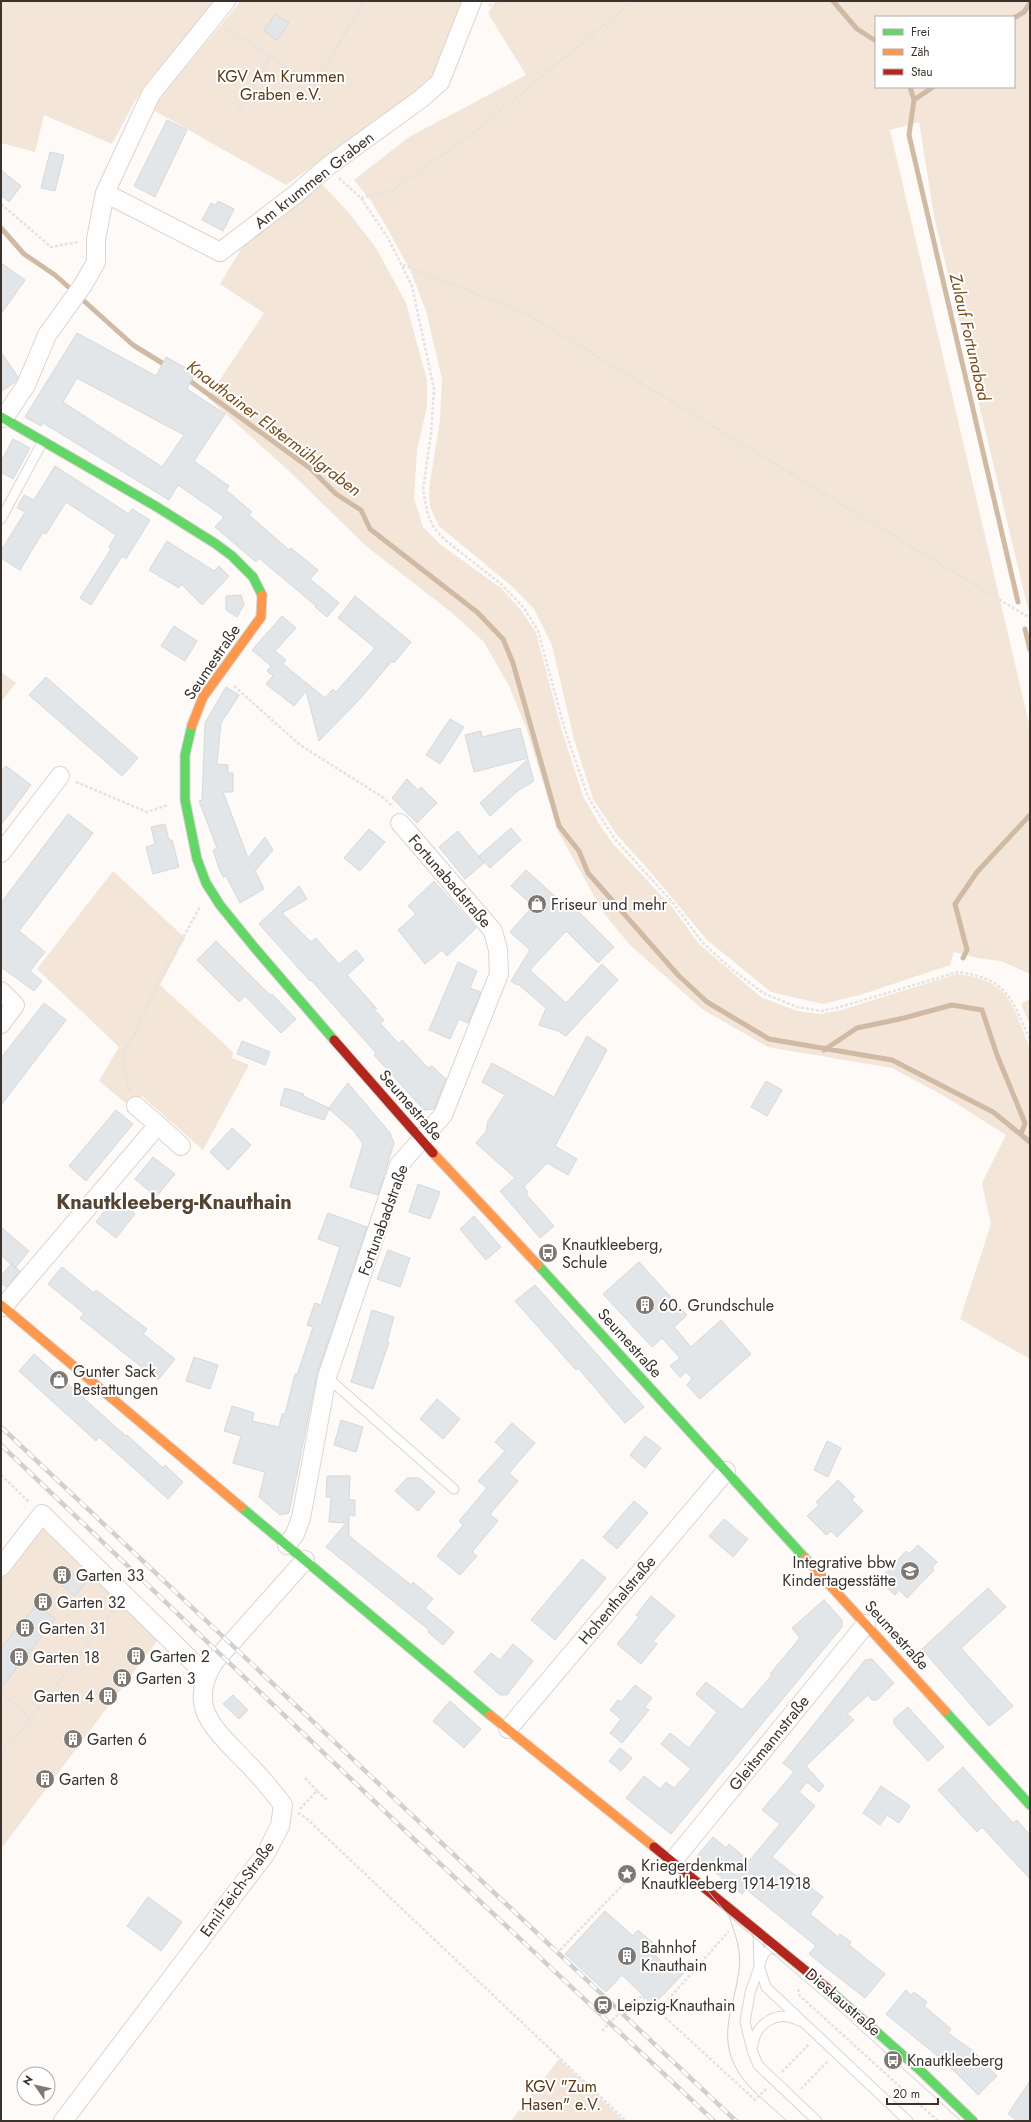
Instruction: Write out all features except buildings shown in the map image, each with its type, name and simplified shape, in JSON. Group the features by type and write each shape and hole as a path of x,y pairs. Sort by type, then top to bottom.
{"street":[{"path":"3,417 26,385 47,335 67,305 83,285 96,262 96,239 105,193 151,94 226,1"},
{"name":"Am krummen Graben","path":"105,193 208,248 220,252 296,194 327,167 422,98 440,82 472,1"},
{"name":"Seumestraße","path":"3,417 43,442 157,507 216,544 232,556 253,577 263,597 261,617 204,697 193,720 185,754 185,800 197,859 206,883 211,891 254,947 421,1140 726,1471 1030,1805"},
{"path":"1,853 60,776"},
{"name":"Fortunabadstraße","path":"287,1545 295,1534 301,1518 327,1377 399,1165 443,1115 498,974 498,950 493,931 400,822"},
{"path":"1,991 15,1005 1,1024"},
{"path":"136,1106 181,1146"},
{"path":"2,1306 158,1125"},
{"name":"Dieskaustraße","path":"2,1306 508,1729 758,1930 860,2016 973,2121"},
{"name":"Hohenthalstraße","path":"508,1729 726,1471"},
{"path":"1,1567 42,1514 206,1675"},
{"name":"Emil-Teich-Straße","path":"64,2121 266,1853 280,1826 283,1805 266,1782 211,1724 203,1705 202,1688 206,1675 214,1662 305,1560"},
{"name":"Gleitsmannstraße","path":"672,1862 866,1624"}],"lane":[{"path":"1,519 43,442"},
{"path":"327,1377 454,1489"},
{"path":"758,1930 759,1965 766,1987 908,2121"},
{"path":"781,1950 771,1948 764,1953 750,1993 745,2022 752,2050 758,2065 817,2121"},
{"path":"752,2050 754,2035 763,2023 777,2016 793,2017 805,2024"}],"path":[{"path":"212,19 315,86 364,1"},
{"path":"361,198 393,190 473,133 633,1"},
{"path":"237,112 272,57"},
{"path":"327,167 361,198 403,265 412,286 434,389 431,434 423,490 428,515 434,528 445,540 501,584 524,608 538,630 565,730 588,797 614,838 674,904 702,942 763,993 797,1007 821,1011 840,1007 958,972 977,974 992,980 1002,987 1015,1007 1030,1040"},
{"path":"1,204 51,247 96,239"},
{"path":"403,265 527,314 1021,614 1030,618"},
{"path":"220,674 300,745 384,798 398,812 400,822"},
{"path":"60,776 147,812 185,800"},
{"path":"136,1106 124,1076 124,1050 136,1031 159,981 203,902 211,891"},
{"path":"1,1475 42,1514"},
{"path":"1,1756 124,1595"},
{"path":"1,1692 30,1718"},
{"path":"305,1778 328,1801"},
{"path":"318,1791 297,1813 306,1818 626,2121"},
{"path":"560,1950 637,1870"},
{"path":"658,2011 729,1931"},
{"path":"602,2031 626,2006 642,1996 755,2100 766,2090"},
{"path":"824,2018 938,2121"},
{"path":"826,2026 833,2018"},
{"path":"781,2073 809,2043"},
{"path":"800,2091 828,2061"}],"green space":[{"path":"1,1 216,1 149,81 135,101 112,144 44,115 35,152 1,143"},
{"name":"KGV Am Krummen Graben e.V.","path":"241,1 465,1 434,77 417,92 286,185 153,110 164,92"},
{"path":"496,1 1030,1 1030,610 1028,609 934,216 919,122 890,130 1030,728 1030,974 1001,961 977,958 954,952 950,965 863,994 823,1004 771,992 707,940 648,869 617,835 593,799 574,739 552,645 534,609 514,588 439,526 430,507 429,489 440,420 442,379 426,311 411,272 386,226 371,201 354,180 409,137 526,75 488,13"},
{"path":"320,182 349,213 376,248 406,303 427,380 427,407 417,450 414,498 423,527 441,545 501,588 521,610 536,633 562,731 583,796 599,824 614,845 673,908 698,943 761,997 797,1011 821,1014 841,1010 957,974 975,977 989,982 1007,997 1018,1018 1030,1048 1030,1359 960,1319 991,1224 982,1183 1006,1135 946,1097 892,1068 768,1047 702,1009 629,944 603,912 558,831 526,727 509,686 484,642 451,612 366,546 290,472 208,398 264,313 220,284 250,234"},
{"path":"1,672 16,683 1,702"},
{"path":"113,871 185,938 160,985 233,1052 232,1058 249,1065 203,1150 142,1096 129,1106 99,1081 119,1047 37,969"},
{"path":"1030,999 1030,1025 1021,1004"},
{"path":"41,1524 161,1636 1,1849 1,1578"},
{"name":"KGV \"Zum Hasen\" e.V.","path":"559,2059 624,2121 511,2121"}],"waterway":[{"path":"833,1 857,29 875,40"},
{"name":"Zulauf Fortunabad","path":"1015,17 1024,12 1030,3"},
{"path":"910,88 914,100"},
{"name":"Zulauf Fortunabad","path":"932,88 914,100 909,135 1018,602"},
{"name":"Knauthainer Elstermühlgraben","path":"1,228 24,254 55,275 133,345 167,366"},
{"name":"Knauthainer Elstermühlgraben","path":"186,378 311,469 336,494 361,510 370,529 477,612 503,639 513,663 559,826 579,851 588,873 678,975 707,1002 769,1039 892,1060 993,1112 1030,1142"},
{"name":"Zulauf Fortunabad","path":"1025,629 1030,650"},
{"name":"Zulauf Fortunabad","path":"963,958 967,950 955,904 977,872 1030,815"},
{"name":"Knauthainer Elstermühlgraben","path":"824,1050 857,1028 904,1018 952,1005 982,1010 997,1055 1025,1123 1021,1134"}],"tram line":[{"path":"707,1890 728,1915 840,2011 961,2121"},
{"path":"729,1916 740,1956 737,1985 728,2025 729,2051 734,2065 743,2079 787,2121"}],"railway":[{"path":"1,1427 736,2121"},
{"path":"1,1445 417,1842 714,2121"}],"traffic: fast":[{"path":"1,417 157,507 216,544 232,556 253,577 262,595"},
{"path":"192,725 185,755 185,800 197,859 206,883 220,905 254,947 334,1040"},
{"path":"538,1265 805,1558"},
{"path":"241,1507 490,1715"},
{"path":"945,1711 1030,1805"},
{"path":"827,1988 922,2072 973,2121"}],"traffic: slow":[{"path":"192,725 203,697 261,617 262,595"},
{"path":"433,1153 538,1265"},
{"path":"1,1305 241,1507"},
{"path":"805,1558 945,1711"},
{"path":"490,1715 654,1847"}],"traffic: jam":[{"path":"334,1040 433,1153"},
{"path":"654,1847 827,1988"}],"place":[{"name":"Friseur und mehr","path":"537,904"},
{"name":"Knautkleeberg, Schule","path":"548,1253"},
{"name":"60. Grundschule","path":"645,1305"},
{"name":"Gunter Sack Bestattungen","path":"59,1380"},
{"name":"Integrative bbw Kindertagesstätte","path":"910,1571"},
{"name":"Garten 33","path":"62,1575"},
{"name":"Garten 32","path":"43,1602"},
{"name":"Garten 31","path":"25,1628"},
{"name":"Garten 2","path":"136,1656"},
{"name":"Garten 18","path":"19,1657"},
{"name":"Garten 3","path":"122,1678"},
{"name":"Garten 4","path":"108,1696"},
{"name":"Garten 6","path":"73,1739"},
{"name":"Garten 8","path":"45,1779"},
{"name":"Kriegerdenkmal Knautkleeberg 1914-1918","path":"627,1874"},
{"name":"Bahnhof Knauthain","path":"627,1956"},
{"name":"Leipzig-Knauthain","path":"603,2005"},
{"name":"Knautkleeberg","path":"893,2060"}],"district":[{"name":"Knautkleeberg-Knauthain","path":"174,1202"}]}
